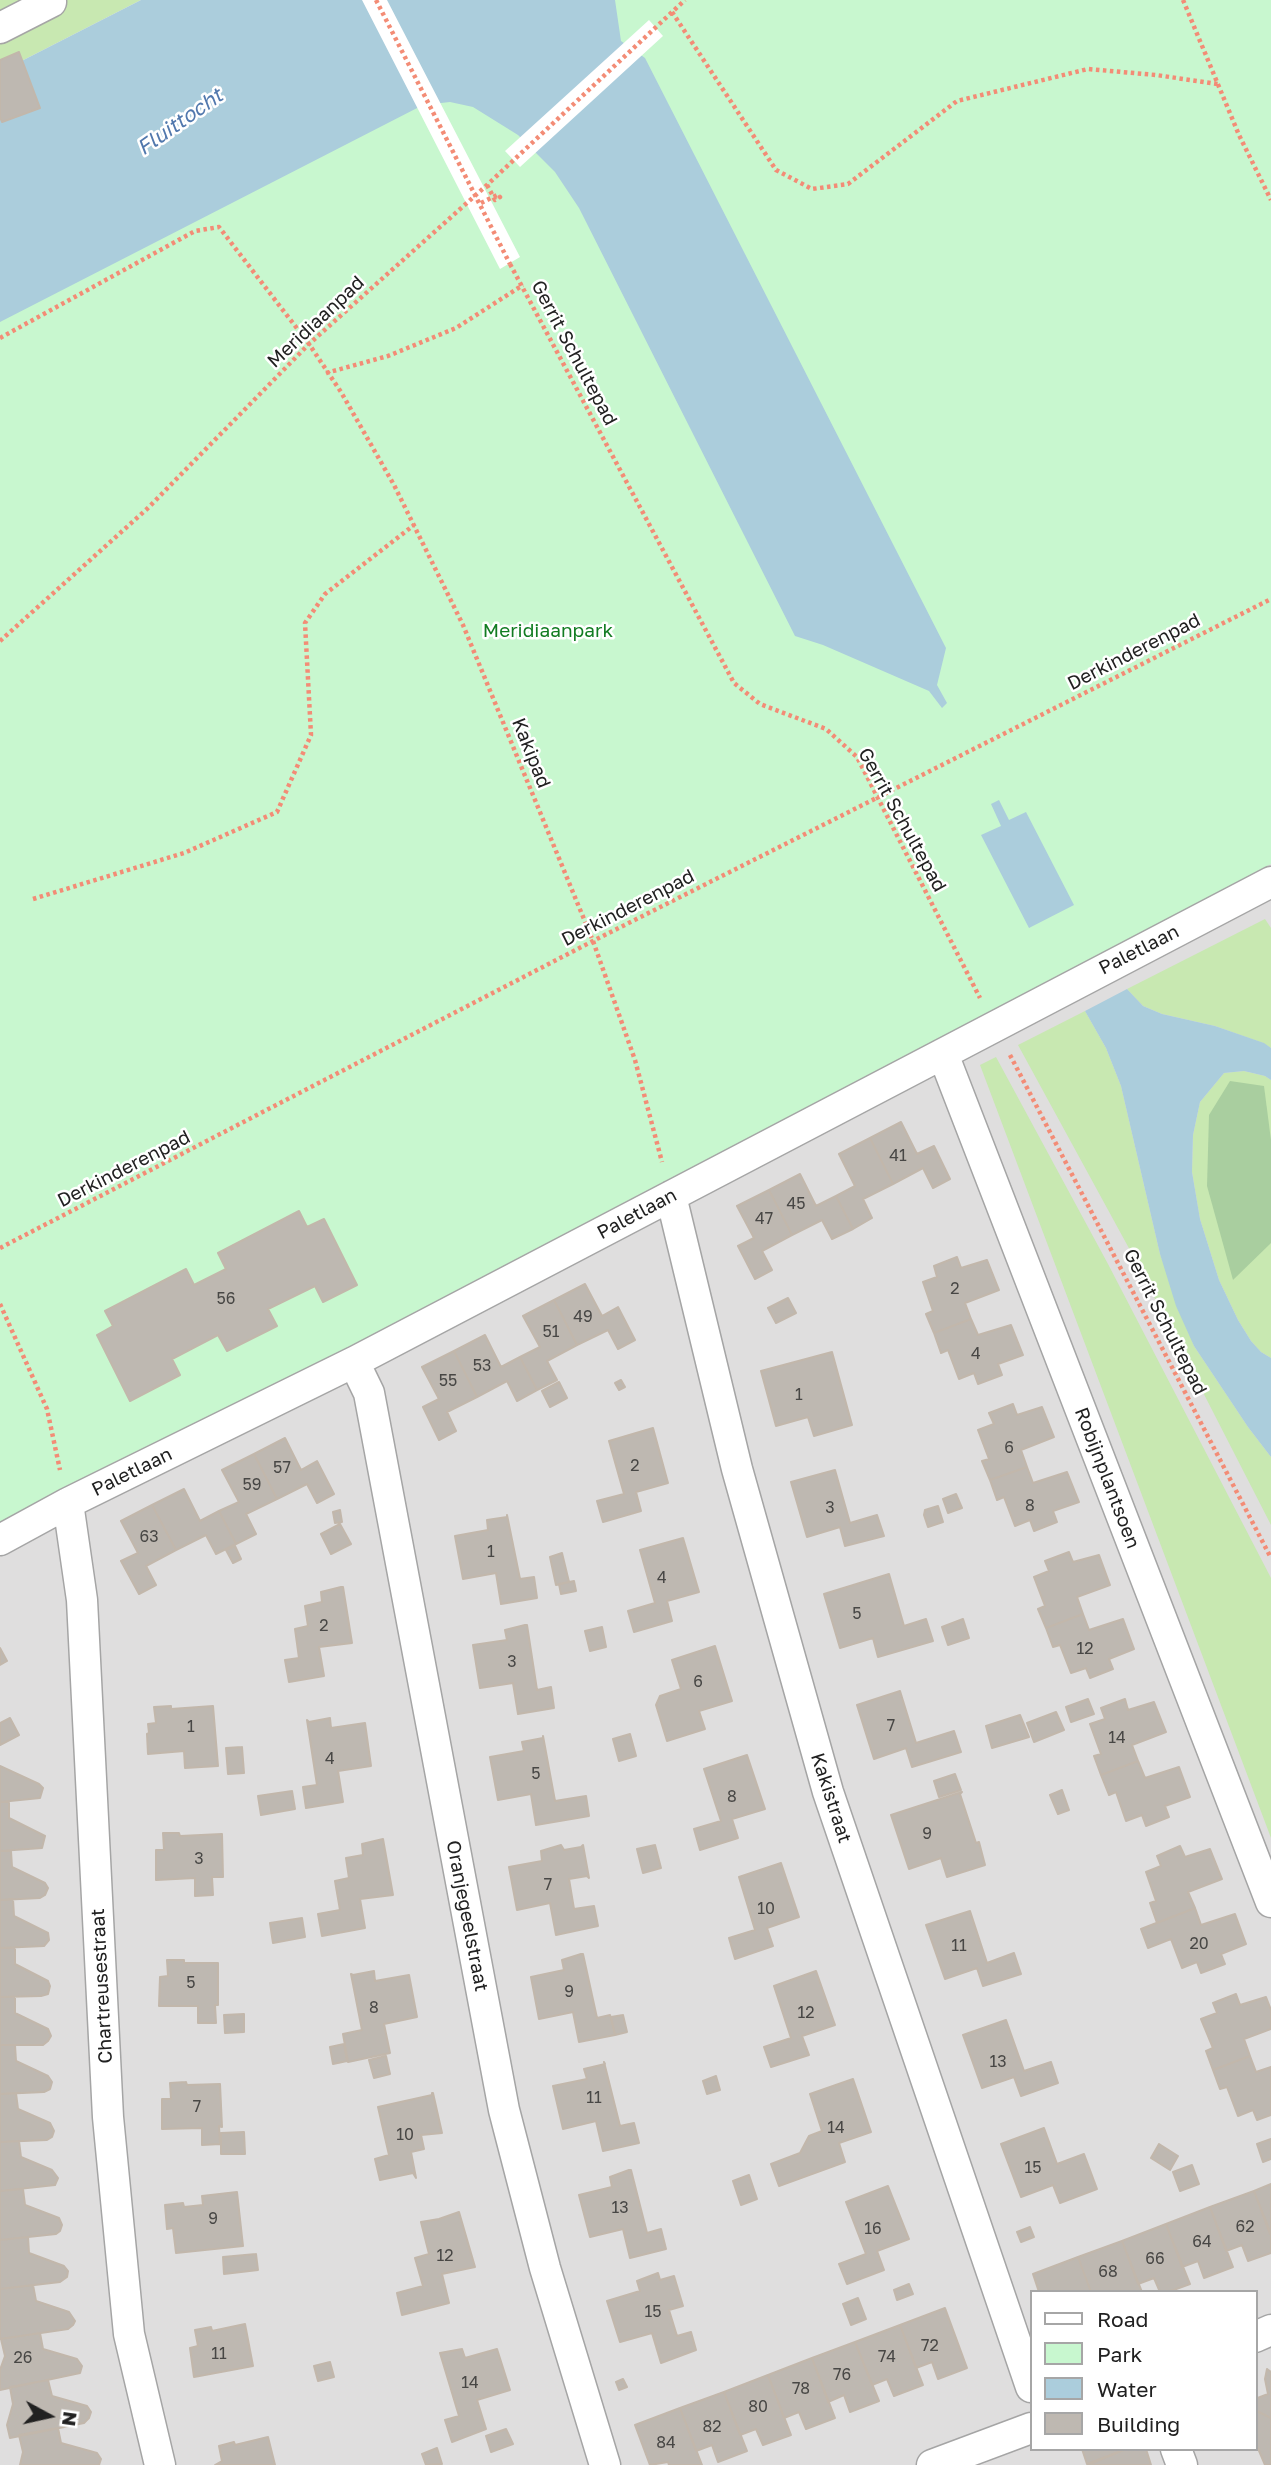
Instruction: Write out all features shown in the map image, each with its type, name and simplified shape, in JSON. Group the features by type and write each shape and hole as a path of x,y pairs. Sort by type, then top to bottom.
{"street":[{"path":"0,28 51,2"},
{"name":"Paletlaan","path":"0,1539 354,1362 994,1025 1266,893"},
{"name":"Robijnplantsoen","path":"943,1054 1271,1902"},
{"name":"Kakistraat","path":"671,1196 737,1469 828,1792 1030,2384"},
{"name":"Oranjegeelstraat","path":"354,1362 369,1393 504,2110 545,2268 605,2465"},
{"name":"Chartreusestraat","path":"68,1503 82,1600 108,2117 127,2320 160,2465"},
{"path":"932,2465 1030,2428"}],"path":[{"name":"Gerrit Schultepad","path":"376,0 510,264 734,682 760,704 826,729 856,757 1271,1558"},
{"path":"685,0 672,12 776,170 812,189 848,184 957,101 1088,69 1218,84"},
{"path":"1183,0 1239,135 1271,200"},
{"name":"Meridiaanpad","path":"0,641 148,508 309,344 487,185 672,12"},
{"path":"481,203 497,195 500,197 495,200 487,185"},
{"name":"Kakipad","path":"0,338 195,231 219,226 309,344 341,392 414,525 463,625 593,941 635,1060 671,1196"},
{"path":"326,373 388,356 456,328 523,285"},
{"path":"33,899 184,853 277,812 311,735 305,623 325,594 414,525"},
{"name":"Derkinderenpad","path":"0,1248 593,941 1271,599"},
{"path":"0,1304 47,1409 68,1503"}],"shaded area":[{"path":"1271,853 1271,2465 0,2465 0,1505"}],"green space":[{"path":"0,0 141,0 0,72"},
{"name":"Meridiaanpark","path":"518,0 1271,0 1271,864 0,1537 0,294"},
{"path":"1265,919 1271,928 1271,1048 1215,1026 1162,1014 1143,1006 1127,989"},
{"path":"1085,1011 1106,1048 1121,1086 1160,1254 1194,1346 1271,1457 1271,1525 1131,1252 1018,1045"},
{"path":"996,1057 1108,1264 1271,1578 1271,1838 980,1065"},
{"path":"1244,1071 1271,1080 1271,1358 1251,1341 1219,1280 1200,1219 1192,1172 1193,1135 1200,1102 1224,1073"},
{"path":"1230,1081 1264,1086 1271,1140 1271,1243 1233,1280 1207,1186 1209,1115"}],"water":[{"name":"Fluittocht","path":"141,0 615,0 621,41 645,58 946,648 937,685 947,703 942,708 929,691 823,645 795,636 579,208 555,172 518,135 473,107 450,102 423,105 0,322 0,72"},
{"path":"999,800 1009,820 1026,812 1074,905 1029,928 981,835 1001,826 991,804"},
{"path":"1127,989 1143,1006 1162,1014 1215,1026 1271,1048 1271,1080 1244,1071 1224,1073 1200,1102 1193,1135 1192,1172 1200,1219 1219,1280 1251,1341 1271,1358 1271,1457 1194,1346 1176,1306 1160,1254 1121,1086 1106,1048 1085,1011"}],"pier":[{"path":"362,0 387,0 520,257 500,269"},
{"path":"649,20 663,36 520,167 505,151"}],"building":[{"path":"19,52 40,108 2,122 0,60"},
{"path":"901,1122 917,1154 934,1146 950,1179 933,1188 923,1168 893,1184 870,1138"},
{"path":"870,1138 893,1184 863,1199 872,1218 853,1229 836,1196 855,1186 839,1154"},
{"path":"800,1174 816,1206 836,1196 853,1229 832,1239 822,1220 792,1235 769,1190"},
{"path":"769,1190 792,1235 762,1251 772,1270 755,1279 738,1246 754,1238 737,1206"},
{"path":"299,1211 307,1227 324,1219 357,1285 323,1302 315,1286 268,1309 277,1326 227,1351 218,1335 172,1359 180,1375 130,1401 97,1335 113,1326 105,1311 186,1269 194,1285 226,1269 218,1253"},
{"path":"957,1257 961,1268 987,1260 999,1290 965,1303 971,1319 934,1333 926,1314 933,1311 923,1282 937,1277 934,1266"},
{"path":"585,1284 602,1316 618,1307 635,1340 618,1349 608,1330 577,1345 554,1300"},
{"path":"788,1298 796,1313 776,1323 768,1308"},
{"path":"554,1300 577,1345 547,1361 557,1380 537,1390 520,1357 540,1347 523,1316"},
{"path":"971,1319 978,1335 1011,1325 1023,1355 998,1364 1002,1375 978,1384 974,1373 959,1379 948,1350 941,1353 934,1333"},
{"path":"485,1335 501,1367 520,1357 537,1390 517,1401 507,1381 477,1397 454,1351"},
{"path":"454,1351 477,1397 447,1412 456,1431 439,1440 423,1407 439,1399 422,1367"},
{"path":"832,1352 852,1425 814,1436 808,1417 776,1426 761,1371"},
{"path":"621,1380 625,1387 619,1390 615,1383"},
{"path":"559,1382 567,1398 550,1407 542,1391"},
{"path":"1013,1404 1017,1415 1042,1407 1054,1437 1021,1450 1027,1467 990,1480 982,1461 989,1459 978,1430 994,1424 989,1413"},
{"path":"653,1428 668,1483 636,1492 641,1511 603,1522 597,1501 624,1494 609,1441"},
{"path":"285,1438 301,1470 317,1461 334,1494 317,1503 307,1484 277,1499 254,1454"},
{"path":"254,1454 277,1499 246,1514 256,1534 236,1544 219,1511 239,1502 222,1470"},
{"path":"1027,1467 1033,1483 1067,1472 1079,1502 1053,1511 1057,1522 1034,1531 1030,1520 1015,1526 1004,1497 997,1500 990,1480"},
{"path":"835,1470 850,1523 877,1515 884,1536 845,1546 840,1527 807,1537 791,1482"},
{"path":"184,1489 200,1521 219,1511 236,1544 216,1554 206,1535 176,1550 152,1505"},
{"path":"956,1494 962,1508 948,1513 943,1499"},
{"path":"152,1505 176,1550 146,1566 156,1585 139,1594 121,1561 138,1553 121,1521"},
{"path":"938,1506 943,1522 928,1527 925,1510"},
{"path":"340,1510 342,1522 335,1523 333,1512"},
{"path":"507,1515 520,1579 534,1577 537,1598 501,1604 496,1573 463,1579 455,1536 488,1530 487,1520"},
{"path":"340,1524 351,1544 331,1554 321,1534"},
{"path":"683,1538 699,1592 667,1601 672,1621 634,1632 628,1611 655,1603 640,1550"},
{"path":"235,1546 241,1559 233,1563 226,1550"},
{"path":"1069,1552 1073,1562 1099,1555 1110,1585 1077,1597 1083,1614 1046,1628 1038,1609 1045,1606 1034,1577 1049,1571 1045,1561"},
{"path":"562,1553 569,1582 556,1585 550,1557"},
{"path":"889,1574 904,1626 926,1619 933,1641 878,1657 873,1638 840,1648 824,1594"},
{"path":"574,1581 576,1591 561,1594 559,1584"},
{"path":"343,1587 352,1643 319,1647 324,1676 289,1682 285,1660 299,1658 295,1629 308,1626 305,1606 322,1602 321,1592"},
{"path":"1083,1614 1089,1630 1123,1619 1134,1649 1109,1659 1113,1669 1090,1678 1086,1668 1071,1673 1060,1645 1053,1647 1046,1628"},
{"path":"963,1619 969,1638 948,1645 942,1627"},
{"path":"527,1625 537,1690 551,1687 554,1708 518,1714 513,1683 480,1688 473,1645 507,1640 505,1630"},
{"path":"602,1627 606,1647 590,1651 585,1631"},
{"path":"715,1646 732,1701 699,1711 705,1729 667,1741 656,1705 660,1696 681,1689 672,1660"},
{"path":"0,1648 7,1661 0,1665"},
{"path":"900,1691 916,1743 954,1731 961,1752 912,1767 906,1748 874,1759 857,1705"},
{"path":"1088,1699 1094,1714 1071,1722 1066,1707"},
{"path":"1125,1699 1128,1710 1154,1702 1166,1732 1132,1745 1138,1761 1101,1775 1094,1756 1101,1754 1090,1724 1105,1719 1101,1708"},
{"path":"171,1706 171,1709 213,1706 218,1766 185,1768 184,1751 148,1754 148,1724 156,1723 154,1707"},
{"path":"1056,1712 1064,1730 1034,1742 1027,1723"},
{"path":"1020,1715 1029,1737 992,1748 986,1726"},
{"path":"10,1718 19,1735 0,1745 0,1723"},
{"path":"330,1718 331,1728 365,1723 371,1766 338,1771 343,1802 306,1808 303,1787 317,1785 307,1720 309,1722"},
{"path":"630,1734 636,1756 619,1761 613,1739"},
{"path":"543,1736 555,1801 586,1796 589,1816 536,1825 531,1794 498,1800 490,1757 524,1751 522,1742"},
{"path":"242,1747 244,1773 228,1774 226,1748"},
{"path":"747,1755 765,1809 732,1819 738,1838 700,1850 694,1829 721,1821 704,1769"},
{"path":"1138,1761 1145,1778 1179,1767 1190,1797 1165,1806 1169,1817 1146,1826 1142,1815 1126,1821 1116,1792 1109,1795 1101,1775"},
{"path":"0,1766 39,1784 43,1788 40,1798 0,1802"},
{"path":"955,1774 961,1790 939,1797 934,1781"},
{"path":"1062,1790 1069,1810 1058,1814 1050,1795"},
{"path":"292,1791 295,1809 261,1815 258,1796"},
{"path":"962,1792 960,1794 985,1865 947,1877 941,1858 909,1869 891,1815"},
{"path":"0,1802 9,1802 9,1818 45,1836 42,1848 0,1851"},
{"path":"163,1833 179,1833 180,1836 222,1834 223,1877 212,1877 213,1895 195,1896 195,1878 156,1880 156,1850 164,1850"},
{"path":"383,1839 393,1895 360,1899 365,1928 322,1936 318,1914 340,1910 335,1881 349,1878 346,1858 363,1855 362,1844"},
{"path":"561,1845 564,1850 583,1845 589,1878 569,1879 574,1909 594,1906 598,1926 556,1935 550,1903 517,1910 509,1867 542,1861 541,1851"},
{"path":"655,1845 661,1868 643,1873 637,1849"},
{"path":"1180,1846 1185,1857 1210,1849 1222,1879 1188,1892 1195,1908 1157,1923 1150,1903 1156,1901 1146,1872 1161,1866 1157,1856"},
{"path":"0,1851 11,1851 12,1867 45,1883 48,1888 45,1895 40,1898 0,1900"},
{"path":"781,1863 799,1917 767,1928 773,1946 735,1959 729,1938 755,1930 739,1877"},
{"path":"13,1899 14,1916 48,1933 49,1940 44,1946 0,1948 0,1900"},
{"path":"1195,1908 1201,1925 1235,1914 1246,1944 1221,1954 1225,1964 1201,1973 1197,1962 1182,1968 1171,1939 1148,1948 1141,1929"},
{"path":"970,1911 987,1963 1014,1953 1021,1974 983,1986 977,1968 945,1979 926,1925"},
{"path":"302,1918 305,1937 273,1943 270,1923"},
{"path":"0,1948 15,1948 15,1964 48,1981 48,1994 0,1997"},
{"path":"581,1954 597,2018 610,2015 615,2035 579,2042 573,2012 539,2019 531,1977 564,1970 562,1960"},
{"path":"167,1960 218,1963 216,2023 198,2023 198,2006 159,2006 160,1977 168,1976"},
{"path":"374,1971 375,1981 409,1975 417,2017 384,2024 390,2053 348,2062 343,2034 362,2030 351,1974"},
{"path":"816,1971 835,2025 802,2036 809,2055 771,2067 764,2047 791,2038 774,1986"},
{"path":"1236,1994 1240,2005 1266,1997 1271,2010 1271,2029 1244,2039 1250,2056 1213,2070 1206,2051 1213,2048 1201,2019 1217,2013 1213,2003"},
{"path":"0,1997 15,1997 15,2013 48,2029 51,2036 48,2041 43,2045 0,2045"},
{"path":"244,2014 244,2032 225,2033 224,2015"},
{"path":"623,2015 627,2032 615,2035 611,2017"},
{"path":"1006,2020 1024,2071 1051,2062 1058,2083 1021,2096 1014,2077 982,2088 963,2035"},
{"path":"344,2044 347,2061 333,2064 330,2047"},
{"path":"0,2045 15,2045 16,2061 48,2076 52,2082 50,2089 44,2092 0,2094"},
{"path":"386,2056 390,2074 374,2078 369,2060"},
{"path":"1250,2056 1256,2072 1271,2067 1271,2115 1257,2120 1253,2110 1238,2116 1227,2087 1220,2089 1213,2070"},
{"path":"605,2064 620,2126 634,2123 639,2143 603,2151 596,2121 563,2129 553,2086 587,2079 584,2069"},
{"path":"716,2076 720,2090 707,2094 703,2081"},
{"path":"853,2079 871,2132 839,2143 845,2162 779,2186 771,2164 800,2153 809,2136 822,2131 810,2094"},
{"path":"186,2082 187,2085 220,2084 220,2144 202,2145 202,2128 162,2129 162,2099 171,2099 170,2083"},
{"path":"16,2093 18,2109 50,2123 54,2131 52,2137 47,2140 0,2142 0,2094"},
{"path":"432,2093 442,2133 421,2135 424,2149 411,2152 416,2178 413,2173 380,2180 375,2159 389,2155 378,2107"},
{"path":"1044,2128 1057,2164 1084,2154 1097,2189 1060,2203 1053,2185 1021,2197 1001,2144"},
{"path":"244,2132 245,2154 221,2154 221,2133"},
{"path":"1271,2139 1271,2159 1263,2162 1257,2144"},
{"path":"19,2141 21,2157 52,2170 58,2178 55,2185 0,2191 0,2142"},
{"path":"1159,2144 1178,2156 1170,2170 1151,2158"},
{"path":"1192,2165 1199,2184 1180,2191 1173,2172"},
{"path":"629,2170 647,2233 661,2229 666,2249 630,2258 623,2229 590,2237 579,2195 612,2187 610,2177"},
{"path":"749,2175 757,2199 741,2205 733,2181"},
{"path":"1271,2184 1271,2234 1270,2234 1254,2191"},
{"path":"888,2186 909,2239 877,2251 884,2270 847,2284 839,2264 866,2254 846,2202"},
{"path":"23,2189 25,2205 59,2218 62,2225 60,2231 56,2234 0,2240 0,2191"},
{"path":"1254,2191 1271,2234 1271,2253 1248,2261 1242,2245 1226,2251 1210,2207"},
{"path":"237,2192 243,2246 176,2253 173,2228 167,2229 165,2205 203,2205 202,2196"},
{"path":"1210,2207 1233,2267 1204,2278 1198,2261 1182,2267 1166,2224"},
{"path":"459,2212 475,2267 442,2274 449,2303 402,2315 397,2293 423,2286 415,2258 429,2254 421,2222"},
{"path":"1166,2224 1190,2284 1174,2290 1159,2290 1154,2278 1138,2284 1122,2241"},
{"path":"1030,2227 1034,2237 1021,2242 1017,2232"},
{"path":"28,2237 29,2253 64,2266 68,2271 67,2277 60,2282 0,2289 0,2240"},
{"path":"1122,2241 1141,2290 1090,2290 1078,2257"},
{"path":"256,2254 258,2270 224,2274 223,2257"},
{"path":"1078,2257 1090,2290 1038,2290 1033,2274"},
{"path":"658,2273 660,2280 674,2276 683,2306 669,2310 677,2336 691,2332 696,2350 661,2363 652,2333 620,2342 607,2301 640,2291 637,2281"},
{"path":"909,2284 913,2294 897,2300 894,2290"},
{"path":"33,2285 36,2301 69,2312 75,2321 73,2325 68,2329 0,2339 0,2289"},
{"path":"858,2298 866,2319 851,2325 843,2304"},
{"path":"945,2308 967,2368 938,2379 932,2362 916,2368 900,2325"},
{"path":"245,2324 253,2366 194,2377 190,2348 198,2346 195,2330 211,2327 212,2331"},
{"path":"900,2325 923,2385 894,2396 887,2379 872,2385 855,2342"},
{"path":"40,2333 43,2349 77,2359 82,2366 80,2373 0,2390 0,2370 5,2356 1,2339"},
{"path":"855,2342 879,2401 850,2412 844,2395 828,2402 812,2358"},
{"path":"462,2349 465,2358 497,2349 510,2390 477,2400 486,2429 452,2442 445,2420 459,2416 440,2353"},
{"path":"812,2358 835,2418 806,2429 799,2412 784,2418 768,2375"},
{"path":"330,2362 334,2377 318,2381 314,2366"},
{"path":"1267,2369 1271,2372 1271,2418 1257,2411 1257,2398 1268,2394 1265,2379"},
{"path":"768,2375 791,2435 763,2445 756,2429 740,2435 724,2392"},
{"path":"623,2379 627,2387 619,2390 616,2382"},
{"path":"48,2380 52,2396 87,2406 91,2412 89,2418 84,2423 10,2438 7,2425 13,2404 10,2387"},
{"path":"724,2392 747,2451 718,2462 712,2445 696,2451 680,2408"},
{"path":"680,2408 702,2465 669,2465 668,2462 650,2465 635,2425"},
{"path":"1257,2411 1271,2418 1271,2465 1265,2465 1257,2446"},
{"path":"58,2428 61,2443 97,2453 101,2459 99,2465 20,2465 23,2452 19,2435"},
{"path":"506,2429 513,2444 491,2452 486,2436"},
{"path":"268,2437 275,2465 215,2465 222,2461 219,2446"},
{"path":"437,2448 442,2464 426,2465 422,2454"},
{"path":"1083,2451 1121,2451 1087,2464"},
{"path":"1121,2451 1147,2451 1151,2465 1088,2465"}]}
